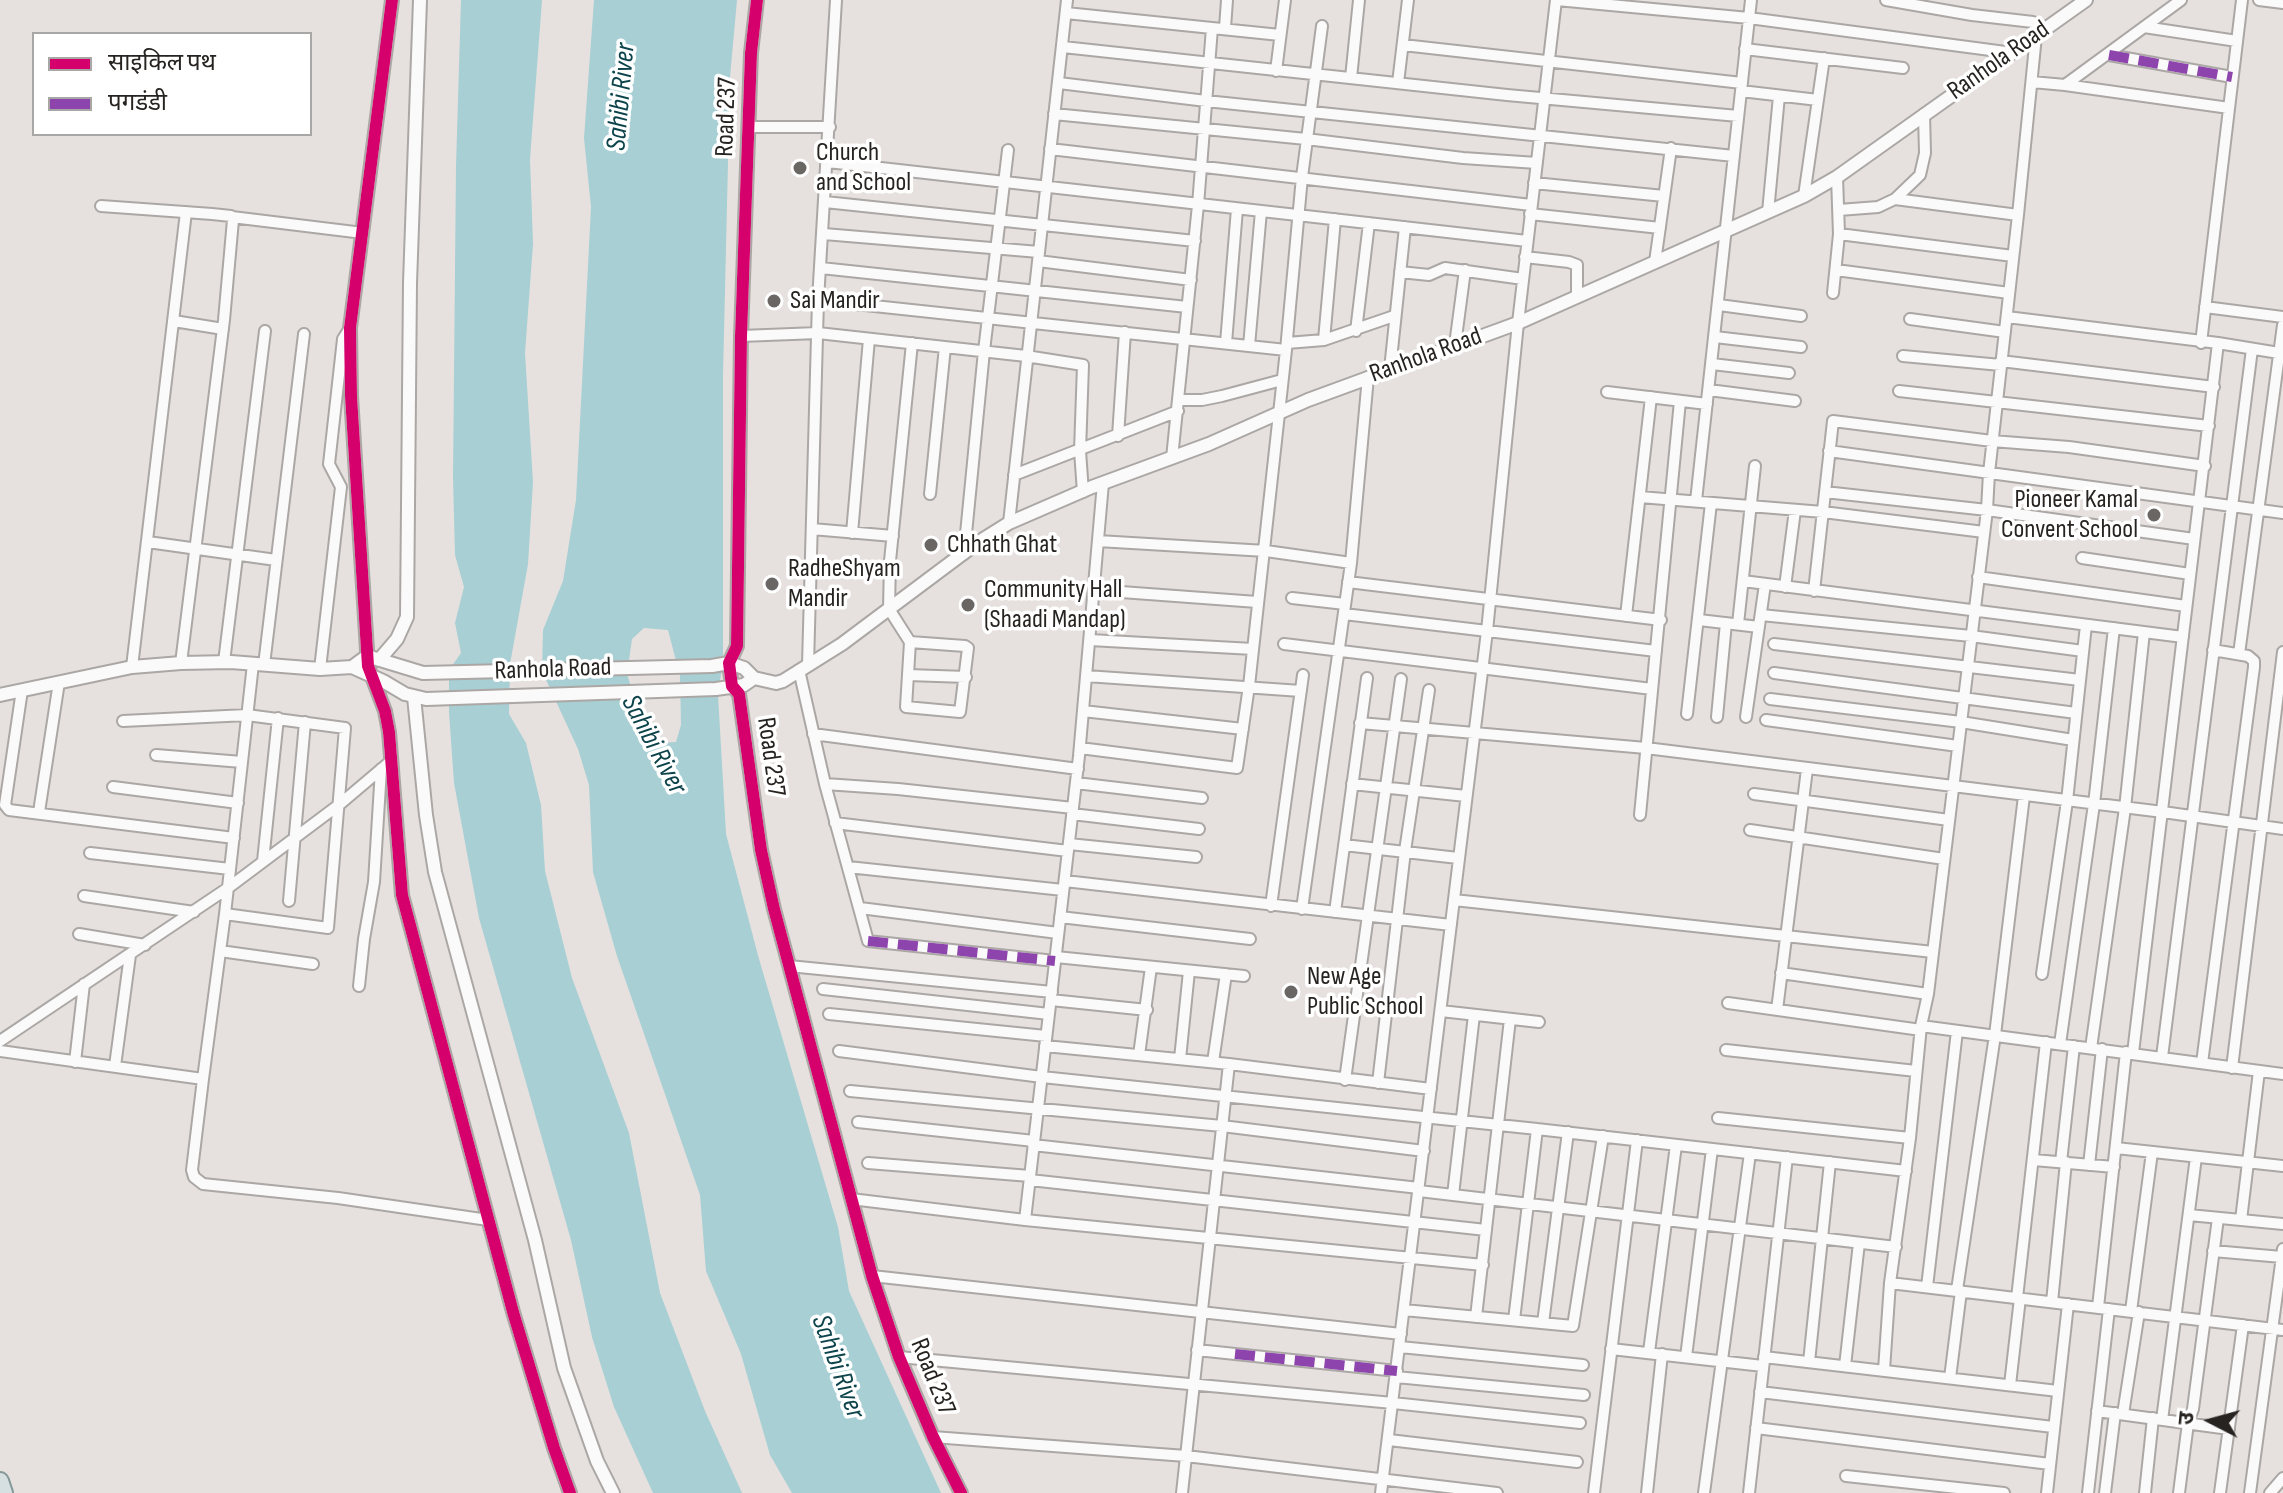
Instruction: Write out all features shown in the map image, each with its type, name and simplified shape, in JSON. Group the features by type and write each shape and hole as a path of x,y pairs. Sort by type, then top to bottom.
{"main road":[{"path":"0,1481 4,1493"}],"street":[{"path":"381,657 351,396 350,328 392,0"},
{"path":"370,675 397,639 407,617 410,283 420,0"},
{"name":"Road 237","path":"757,0 751,53 741,336 737,646 729,663 732,686 739,694 761,850 872,1276 899,1357 961,1493"},
{"path":"836,0 818,300 812,529 804,668 813,734 868,941 1244,976"},
{"path":"1009,523 1067,0"},
{"path":"1225,28 1227,0"},
{"path":"1276,71 1285,0"},
{"path":"1351,78 1359,0"},
{"path":"1398,83 1408,0"},
{"path":"1381,1493 1487,631 1525,257 1556,0 1749,18 2013,53"},
{"path":"1696,501 1751,0"},
{"path":"1884,1370 1890,1283 1987,510 2038,34 2033,22 1946,5 1886,0"},
{"path":"2065,85 2181,0"},
{"path":"2201,343 2242,0"},
{"path":"2259,0 2283,3"},
{"name":"Ranhola Road","path":"415,697 716,689 744,685 754,678 776,683 804,668 1009,523 1368,377 1518,323 1804,196 1837,177 2081,2"},
{"path":"1066,13 1280,35"},
{"path":"1080,748 1237,768 1264,551 1306,139 1322,26"},
{"path":"2144,27 2237,41"},
{"path":"1172,458 1202,167 1212,28"},
{"path":"1403,45 1741,87 1779,96 1818,100"},
{"path":"1063,47 1738,116"},
{"path":"1745,49 1903,68"},
{"path":"2109,55 2232,77"},
{"path":"1804,196 1824,58"},
{"path":"2032,82 2229,108"},
{"path":"1059,83 1734,156"},
{"path":"1768,212 1779,96"},
{"path":"1054,114 1463,158 1537,163"},
{"path":"1839,210 1878,207 1895,199 1920,175 1924,164 1924,114"},
{"path":"749,127 830,127"},
{"path":"1655,262 1671,148"},
{"path":"1050,149 1302,177 1660,228"},
{"path":"964,554 1008,150"},
{"path":"828,162 1527,241"},
{"path":"1833,293 1839,234 1837,177"},
{"path":"1534,183 1664,196"},
{"path":"1895,199 2018,215"},
{"path":"825,202 1195,241"},
{"path":"101,206 186,212 363,233"},
{"path":"1226,343 1237,209"},
{"path":"1249,346 1261,211"},
{"path":"132,667 186,212"},
{"path":"181,663 223,329 232,217"},
{"path":"1324,340 1335,219"},
{"path":"1356,331 1369,223"},
{"path":"1390,369 1405,227"},
{"path":"824,234 996,250 1191,280"},
{"path":"1839,234 2013,256"},
{"path":"1525,257 1574,262 1579,270 1577,297"},
{"path":"821,268 1187,307"},
{"path":"1400,272 1422,276 1445,268 1523,279"},
{"path":"1455,345 1465,270"},
{"path":"1836,270 2009,293"},
{"path":"818,300 1249,346 1286,346 1324,340 1394,316"},
{"path":"1719,305 1801,316"},
{"path":"2205,307 2283,317"},
{"path":"2007,317 2279,353"},
{"path":"1910,319 2005,332"},
{"path":"174,321 223,329"},
{"path":"2239,654 2283,325"},
{"path":"320,669 341,487 329,464 343,339 350,328"},
{"path":"224,662 265,331"},
{"path":"1118,436 1125,332"},
{"path":"741,336 818,333 1083,365 1080,451 1083,492"},
{"path":"304,334 276,560 247,715 192,1170 199,1183 338,1198 488,1220"},
{"path":"1715,337 1801,347"},
{"path":"852,533 869,339"},
{"path":"910,642 965,646 969,651 962,709 957,712 906,707 910,642 889,609 912,343"},
{"path":"2088,1493 2116,1148 2163,812 2218,343"},
{"path":"930,494 945,347"},
{"path":"2162,1057 2252,349"},
{"path":"1903,356 2001,363 2214,387"},
{"path":"1712,364 1789,373"},
{"path":"1302,909 1351,563 1368,377"},
{"path":"1014,475 1118,436 1178,406 1282,380"},
{"path":"1709,390 1795,401"},
{"path":"1899,391 2209,426"},
{"path":"1607,392 1707,404"},
{"path":"1626,616 1651,397"},
{"path":"1640,815 1680,401"},
{"path":"1814,591 1833,421 1992,441 2069,447 2205,466"},
{"path":"1829,451 2283,513"},
{"path":"1717,717 1732,623 1743,581 1755,466"},
{"path":"1025,1220 1078,769 1103,483"},
{"path":"1825,492 1987,510 2194,539"},
{"path":"1640,497 1823,512 1984,532"},
{"path":"1687,714 1711,503"},
{"path":"1785,587 1795,510"},
{"path":"812,529 893,536"},
{"path":"1098,541 1264,551 1351,563"},
{"path":"148,542 276,560"},
{"path":"2082,558 2190,574"},
{"path":"1978,577 2186,606"},
{"path":"1743,581 2183,637"},
{"path":"1348,582 1661,620"},
{"path":"1746,717 1765,584"},
{"path":"1094,590 1257,602"},
{"path":"1292,598 1487,631 1656,651"},
{"path":"1699,620 1732,623 1760,621 1971,636 2083,651"},
{"path":"2042,974 2067,801 2086,625"},
{"path":"2060,1044 2094,804 2114,628"},
{"path":"2089,1165 2097,1049 2144,632"},
{"path":"1090,640 1253,649"},
{"path":"1284,644 1652,689"},
{"path":"1774,644 2080,680"},
{"path":"2202,1063 2254,667 2252,659 2213,650"},
{"path":"2232,1068 2283,652"},
{"path":"0,695 132,667 224,662 320,669 352,667 381,657"},
{"name":"Ranhola Road","path":"381,657 423,673 712,666 729,663"},
{"path":"729,663 744,668 754,678"},
{"path":"352,667 415,697 426,815 435,872 535,1240 564,1368 597,1461 613,1493"},
{"path":"1774,673 2076,713"},
{"path":"359,986 373,895 388,719 370,675"},
{"path":"908,675 966,677"},
{"path":"1271,906 1303,675"},
{"path":"1086,676 1301,691"},
{"path":"1335,912 1367,678"},
{"path":"1345,1080 1401,679"},
{"path":"39,812 59,682"},
{"path":"22,690 5,805 9,810 234,838"},
{"path":"1378,1083 1405,851 1429,690"},
{"path":"1770,699 1961,722 2073,740"},
{"path":"1083,711 1243,729"},
{"path":"123,721 247,715 346,729 327,928 225,914"},
{"path":"263,861 278,718"},
{"path":"1766,720 1958,746"},
{"path":"289,901 305,722"},
{"path":"1360,723 1646,748 2283,829"},
{"path":"813,734 1078,769"},
{"path":"156,755 242,762"},
{"path":"0,1041 228,888 340,804 386,764"},
{"path":"386,764 402,895 526,1357 570,1493"},
{"path":"1777,1010 1807,769"},
{"path":"1076,783 1202,798"},
{"path":"825,784 898,789 1199,829"},
{"path":"1352,784 1466,796"},
{"path":"113,787 238,803"},
{"path":"1754,794 1949,820"},
{"path":"1950,1378 2024,796"},
{"path":"835,823 1068,848 1196,857"},
{"path":"1750,830 1944,859"},
{"path":"1344,845 1458,858"},
{"path":"90,853 230,869"},
{"path":"848,867 1451,925"},
{"path":"84,896 194,912"},
{"path":"1454,900 1933,952"},
{"path":"860,908 1058,933"},
{"path":"1060,917 1250,939"},
{"path":"79,934 145,945"},
{"path":"220,951 313,964"},
{"path":"115,1066 130,955"},
{"path":"789,966 1147,1010"},
{"path":"1139,1055 1151,967"},
{"path":"1180,1059 1189,971"},
{"path":"1781,973 1928,994"},
{"path":"1213,1062 1226,974"},
{"path":"75,1062 84,984"},
{"path":"823,989 1049,1014"},
{"path":"1728,1003 2283,1074"},
{"path":"1441,1011 1539,1022"},
{"path":"829,1014 1431,1089"},
{"path":"1453,1195 1474,1015"},
{"path":"1476,1317 1510,1019"},
{"path":"1927,1287 1957,1031"},
{"path":"2010,1385 2046,1042"},
{"path":"2052,1302 2074,1046"},
{"path":"1726,1050 1916,1071"},
{"path":"0,1051 203,1079"},
{"path":"839,1051 1042,1077 1906,1171"},
{"path":"1182,1493 1229,1064"},
{"path":"2241,1220 2259,1071"},
{"path":"850,1091 1222,1126 1424,1151"},
{"path":"1718,1118 1910,1138"},
{"path":"858,1122 1896,1247"},
{"path":"1514,1320 1537,1129"},
{"path":"1543,1323 1568,1132"},
{"path":"1404,1310 1573,1326 1603,1136"},
{"path":"1594,1493 1637,1140"},
{"path":"1649,1352 1676,1145"},
{"path":"2116,1148 2283,1164"},
{"path":"1686,1357 1712,1149"},
{"path":"2105,1493 2135,1312 2152,1152"},
{"path":"1704,1493 1750,1153"},
{"path":"1749,1493 1787,1157"},
{"path":"2145,1493 2176,1317 2196,1157"},
{"path":"2034,1160 2114,1167"},
{"path":"1809,1362 1830,1162"},
{"path":"868,1163 1030,1178 1486,1230"},
{"path":"851,1199 1025,1220 1483,1265"},
{"path":"2189,1215 2283,1224"},
{"path":"2179,1493 2218,1218"},
{"path":"1845,1366 1859,1243"},
{"path":"2250,1493 2278,1329 2283,1249"},
{"path":"2213,1251 2282,1257"},
{"path":"872,1276 1401,1334"},
{"path":"1890,1283 2278,1329"},
{"path":"2047,1493 2068,1304"},
{"path":"2220,1493 2243,1325"},
{"path":"1400,1347 1583,1365"},
{"path":"1611,1349 1722,1361 1809,1362 2058,1391"},
{"path":"1197,1350 1584,1395"},
{"path":"1647,1493 1662,1354"},
{"path":"899,1357 1580,1423"},
{"path":"1760,1392 2053,1427"},
{"path":"2097,1411 2229,1429"},
{"path":"1756,1428 2050,1464"},
{"path":"933,1437 1186,1456 1497,1493"},
{"path":"1389,1440 1577,1462"},
{"path":"1846,1476 2004,1493"},
{"path":"2270,1493 2283,1478"}],"water":[{"path":"461,0 542,0 530,159 533,244 525,353 533,482 528,564 510,664 509,714 526,743 541,805 545,871 572,978 629,1133 660,1293 705,1411 742,1493 653,1493 614,1407 592,1337 571,1240 479,918 454,783 449,712 449,670 461,653 455,623 464,587 455,555 453,478"},
{"name":"Sahibi River","path":"594,0 737,0 730,77 723,375 723,660 718,695 726,834 759,959 838,1227 849,1291 941,1493 792,1493 770,1455 741,1354 706,1271 700,1195 617,956 593,872 589,785 578,749 542,671 543,630 563,581 576,500 591,207 584,138","holes":["644,628 668,630 680,676 681,725 676,742 660,743 638,728 635,700 627,674 632,639"]}],"marked path":[{"path":"2109,55 2232,77"},
{"path":"868,941 1055,961"},
{"path":"1235,1354 1397,1371"}],"cycle path":[{"path":"392,0 350,328 351,396 368,666 385,711 389,732 402,895 513,1312 570,1493"},
{"path":"757,0 751,53 741,336 737,646 729,663 732,686 739,694 761,850 774,909 872,1276 899,1357 961,1493"}],"place":[{"name":"Church and School","path":"800,168"},
{"name":"Sai Mandir","path":"774,301"},
{"name":"Pioneer Kamal Convent School","path":"2154,515"},
{"name":"Chhath Ghat","path":"931,545"},
{"name":"RadheShyam Mandir","path":"772,584"},
{"name":"Community Hall (Shaadi Mandap)","path":"968,605"},
{"name":"New Age Public School","path":"1291,992"}]}
